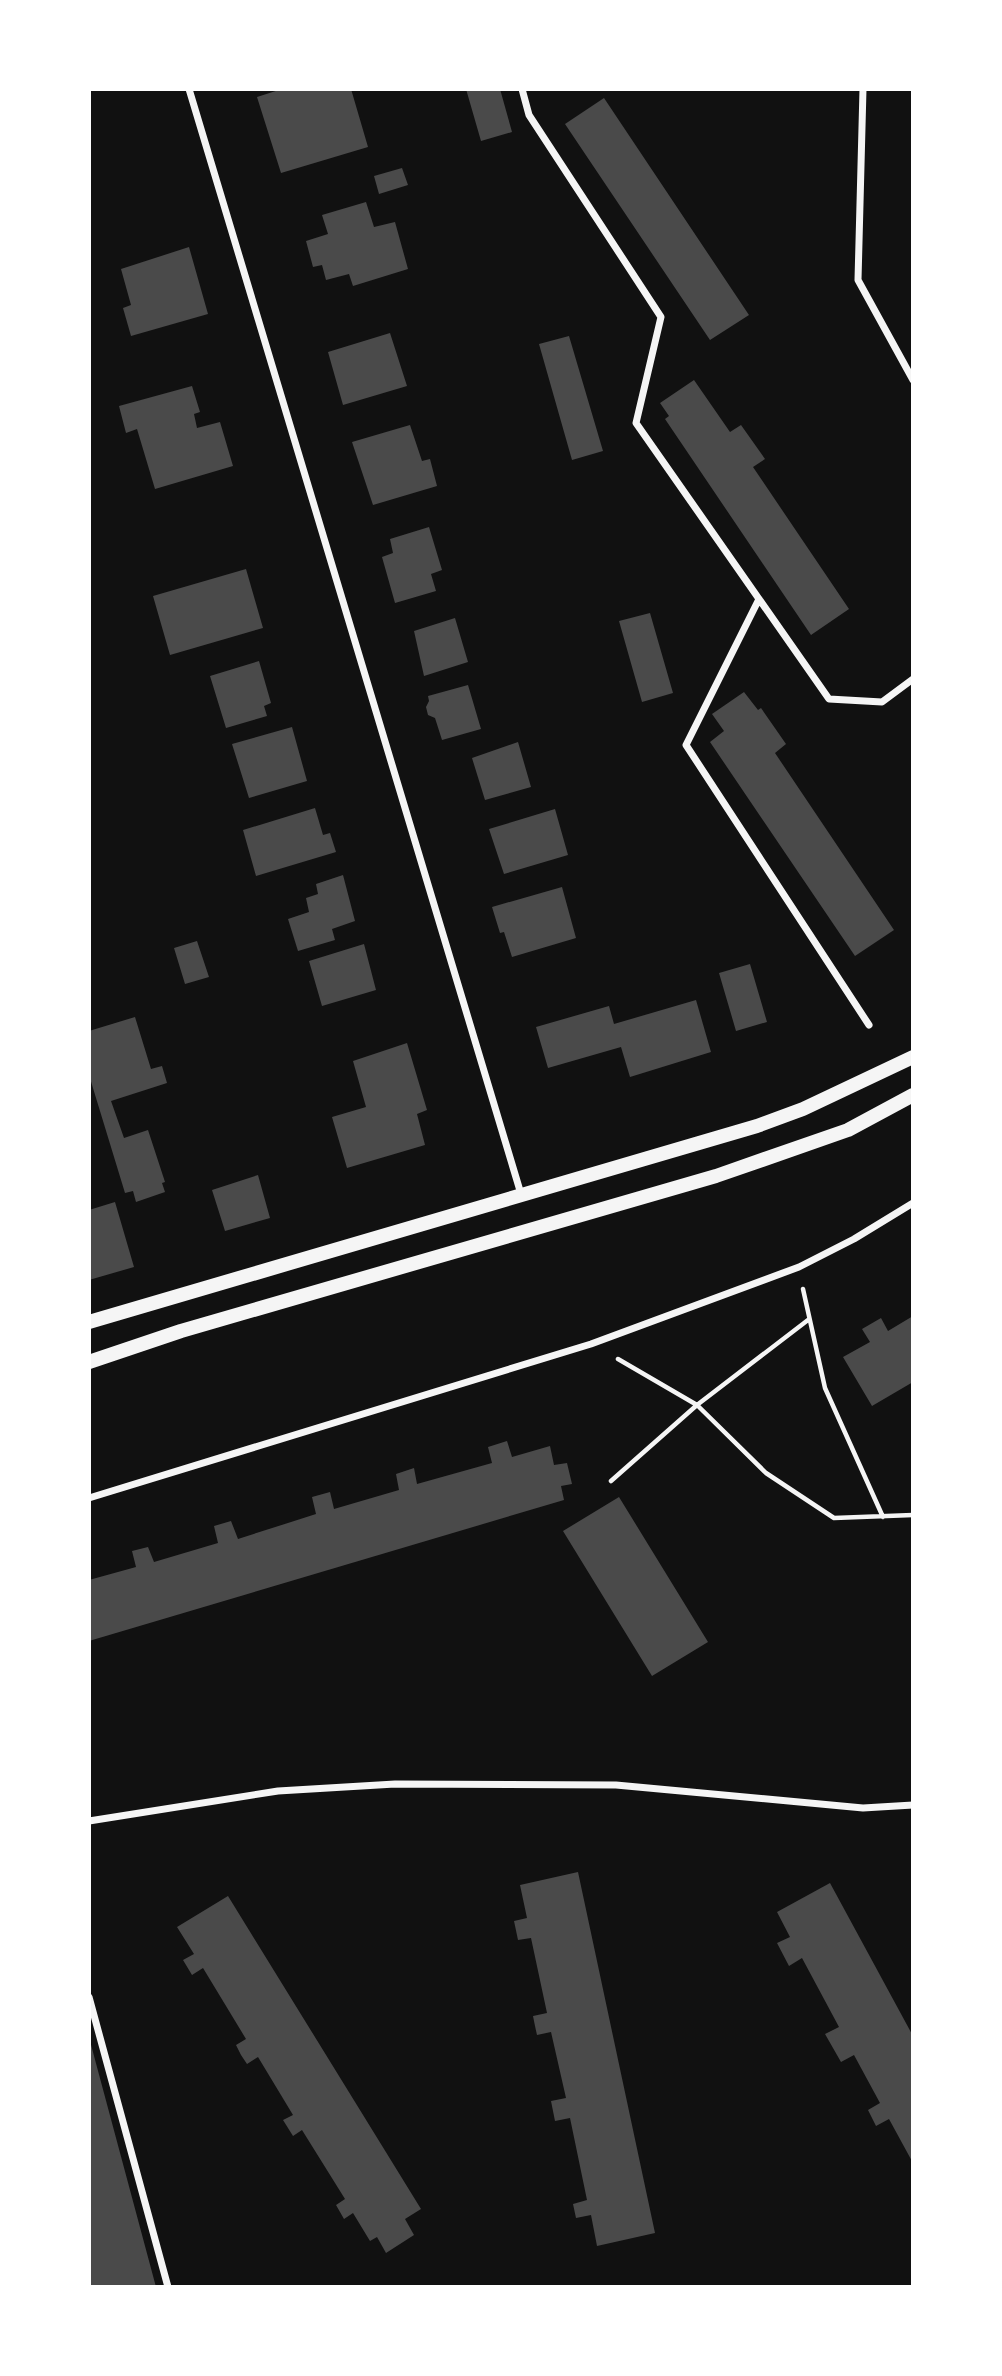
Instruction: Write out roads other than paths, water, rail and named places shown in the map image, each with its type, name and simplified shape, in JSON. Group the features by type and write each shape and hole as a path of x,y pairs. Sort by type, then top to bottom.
{"main road":[{"path":"89,1322 757,1126 803,1109 913,1057"},
{"path":"89,1362 181,1331 716,1176 848,1130 913,1096"}],"street":[{"path":"188,89 522,1194"},
{"path":"522,89 529,115 661,317 636,423 829,699 883,702 913,678"},
{"path":"863,89 858,281 913,380"},
{"path":"759,599 686,745 869,1025"},
{"path":"89,1499 591,1344 799,1267 854,1239 913,1203"},
{"path":"89,1821 278,1791 396,1783 616,1785 863,1808 913,1805"},
{"path":"89,1997 168,2287"}]}
